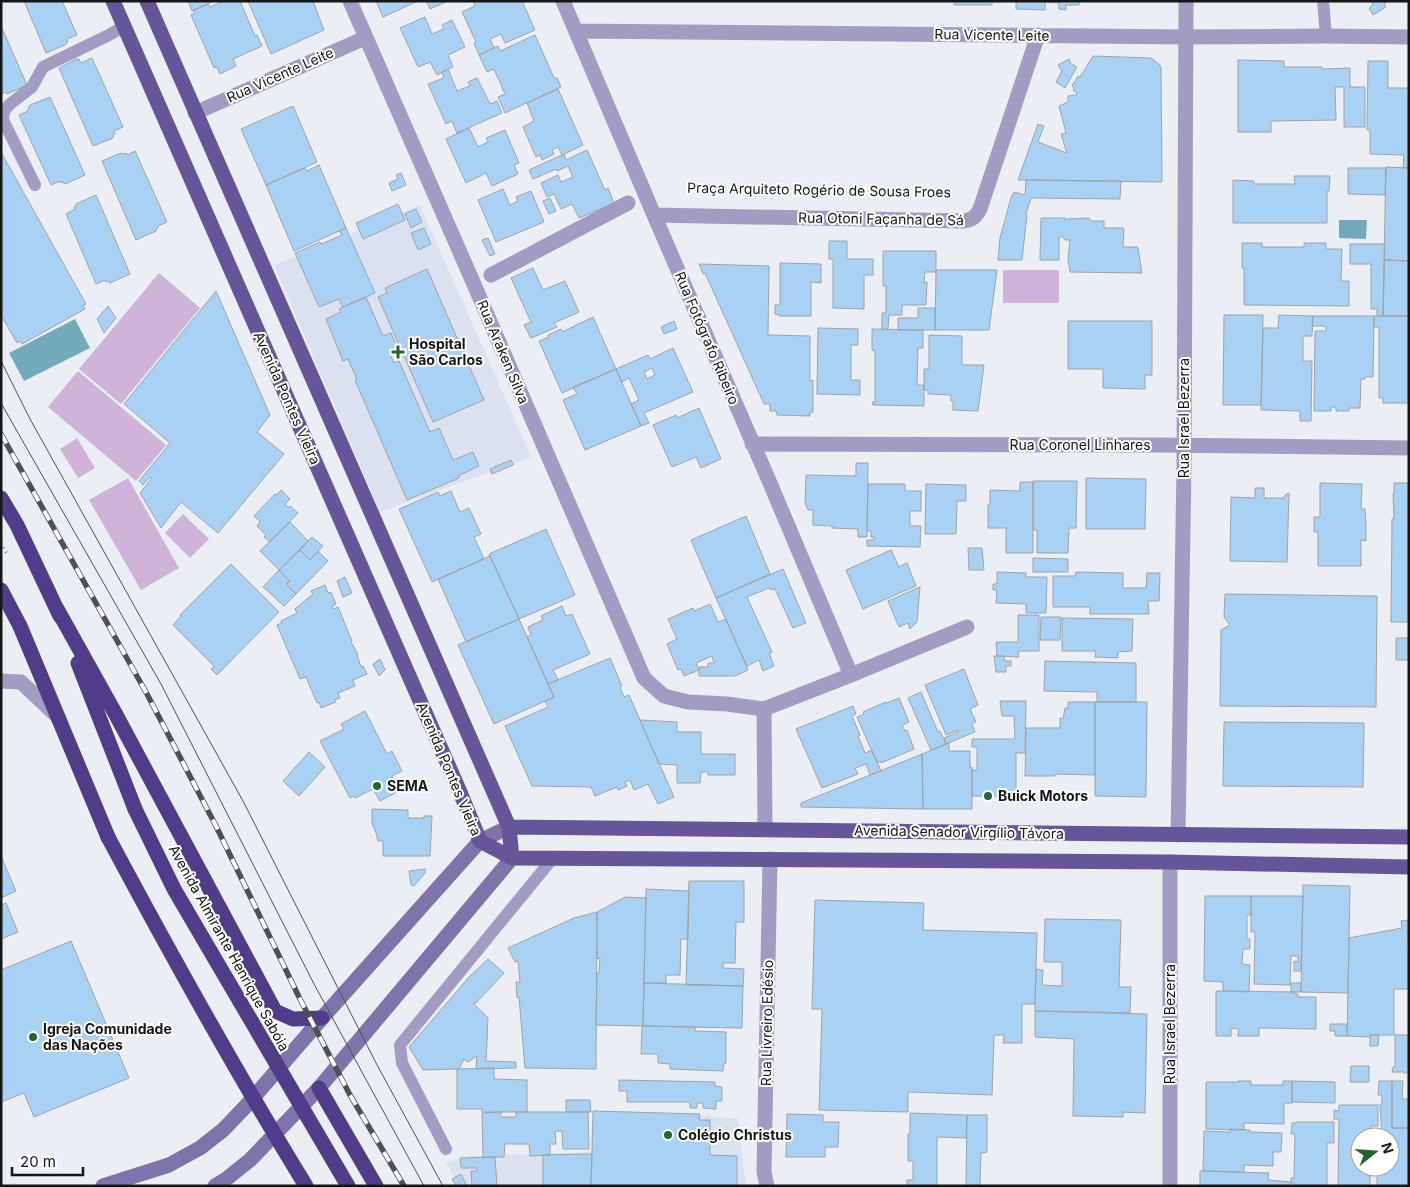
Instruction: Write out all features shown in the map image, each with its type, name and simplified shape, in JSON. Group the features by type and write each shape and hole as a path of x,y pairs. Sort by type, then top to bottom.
{"highway":[{"name":"Avenida Almirante Henrique Sabóia","path":"1,498 17,525 57,609 135,809 174,889 348,1186"},
{"path":"1,590 20,626 108,837 265,1119 306,1186"},
{"path":"57,609 275,1011 293,1019 322,1018"},
{"path":"319,1088 376,1186"}],"main road":[{"name":"Avenida Pontes Vieira","path":"113,1 480,841 512,858"},
{"path":"147,1 509,827 512,858"},
{"name":"Avenida Senador Virgílio Távora","path":"509,827 1409,837"},
{"name":"Avenida Senador Virgílio Távora","path":"512,858 1170,862 1409,867"}],"street":[{"name":"Rua Araken Silva","path":"350,1 644,678 664,696 688,702 727,704 764,709"},
{"name":"Rua Fotógrafo Ribeiro","path":"563,1 851,675"},
{"name":"Rua Israel Bezerra","path":"1178,835 1184,445 1186,1"},
{"name":"Rua Vicente Leite","path":"576,31 1186,37 1409,36"},
{"name":"Rua Otoni Façanha de Sá","path":"654,216 971,220 980,209 1038,35"},
{"name":"Rua Vicente Leite","path":"195,113 365,38"},
{"path":"491,275 628,203"},
{"name":"Rua Coronel Linhares","path":"752,444 1184,445 1409,448"},
{"path":"764,829 764,709 967,626"},
{"path":"1,681 21,682 58,718"},
{"path":"103,1186 169,1164 200,1148 223,1130 480,841 509,827"},
{"path":"215,1186 250,1160 319,1088 512,858"},
{"name":"Rua Livreiro Edésio","path":"766,1186 764,1172 770,859"},
{"name":"Rua Israel Bezerra","path":"1170,862 1170,1186"}],"lane":[{"path":"1323,1 1326,36"},
{"path":"35,185 3,120 4,111 32,87 42,67 124,26"},
{"path":"446,1149 402,1063 400,1045 554,858"}],"shaded area":[{"name":"Hospital São Carlos","path":"420,205 531,457 380,512 274,265"},
{"path":"1003,270 1059,270 1059,303 1003,303"},
{"path":"159,273 200,308 121,404 79,369"},
{"path":"78,371 166,445 136,481 48,407"},
{"path":"77,438 95,468 78,478 60,449"},
{"path":"128,478 179,568 141,590 89,500"},
{"path":"183,514 209,539 190,558 165,533"},
{"name":"Colégio Christus","path":"594,1111 738,1118 746,1186 459,1186 446,1163 470,1156 595,1152"}],"water":[{"path":"1339,220 1367,220 1366,239 1339,238"},
{"path":"75,319 90,348 24,381 9,353"}],"building":[{"path":"24,1 62,1 77,35 67,39 68,42 65,45 46,53"},
{"path":"188,1 214,1 192,11"},
{"path":"224,1 240,1 255,36 257,35 262,46 233,59 236,66 220,74 217,67 214,68 191,15 195,13 193,10 208,4 210,7"},
{"path":"248,1 313,1 324,30 271,54"},
{"path":"376,1 418,1 383,17"},
{"path":"426,1 448,1 430,9"},
{"path":"473,1 522,1 535,30 505,43 501,34 490,39 494,48 479,55 474,43 476,42 462,12 475,6"},
{"path":"954,1 992,1 992,5 954,5"},
{"path":"1016,1 1080,1 1079,5 1066,5 1066,10 1059,9 1059,3 1045,2 1045,10 1016,9"},
{"path":"1371,1 1388,1 1384,4 1386,7 1373,15 1369,8 1373,5"},
{"path":"425,17 432,34 444,29 442,25 452,20 465,47 448,55 453,67 437,75 430,62 418,67 400,28"},
{"path":"1,26 27,85 7,94 5,92 2,94 1,92"},
{"path":"535,35 554,78 557,78 561,87 505,113 498,97 505,94 494,69 487,72 479,55 498,46 500,51"},
{"path":"1093,56 1151,58 1160,65 1162,182 1018,180 1038,124 1044,126 1038,142 1067,153 1061,134 1066,133 1059,106 1068,102 1068,96 1076,95 1077,93 1073,90 1072,86"},
{"path":"92,58 123,127 114,131 113,138 93,146 59,68 76,59 79,59 81,63"},
{"path":"1069,59 1071,64 1077,67 1065,88 1056,82 1062,71 1058,65"},
{"path":"1238,60 1284,61 1284,67 1350,68 1350,87 1365,87 1365,127 1344,127 1344,87 1335,87 1336,120 1271,121 1271,132 1238,132"},
{"path":"1368,61 1388,61 1388,88 1409,88 1409,168 1403,168 1404,155 1370,154 1370,130 1367,130"},
{"path":"448,69 457,91 470,86 468,82 477,78 490,104 497,101 502,113 457,133 452,121 446,124 428,84 444,78 442,72"},
{"path":"558,89 583,145 562,155 558,147 552,150 554,154 542,160 540,155 536,157 523,127 534,121 527,103"},
{"path":"50,97 85,175 65,184 60,181 51,185 19,115 28,111 30,105"},
{"path":"293,106 317,162 266,185 241,129"},
{"path":"469,128 478,147 488,142 486,138 505,130 519,163 514,165 518,174 492,186 486,173 466,183 446,139"},
{"path":"587,150 605,190 608,188 614,203 579,218 572,204 561,209 554,194 547,197 541,183 558,175 561,182 573,177 568,166 533,179 529,170 564,154 566,160"},
{"path":"135,151 167,222 158,226 156,231 136,240 102,161 121,153 126,153 127,155"},
{"path":"1,152 86,304 83,306 85,309 22,344 21,341 17,343 1,315"},
{"path":"319,165 346,228 294,251 266,185 305,168 307,171"},
{"path":"1386,167 1409,168 1409,261 1384,260"},
{"path":"1348,168 1386,168 1385,195 1348,194"},
{"path":"401,173 406,185 392,191 389,183 398,179 396,175"},
{"path":"1294,176 1330,176 1329,191 1327,191 1327,223 1233,223 1233,180 1254,181 1254,184 1295,184"},
{"path":"1026,180 1121,181 1120,199 1031,198 1026,214 1022,260 998,260 1000,238 1011,198 1014,192 1025,195"},
{"path":"503,189 510,205 518,201 516,197 531,191 544,222 496,242 478,200"},
{"path":"96,195 130,274 110,283 105,280 96,284 66,214 75,209 76,204"},
{"path":"550,198 556,211 549,214 543,201"},
{"path":"398,204 405,220 363,239 356,223"},
{"path":"416,209 422,222 411,228 405,214"},
{"path":"1041,218 1065,218 1064,220 1089,218 1092,221 1104,221 1104,228 1123,228 1123,247 1138,248 1142,273 1070,272 1068,259 1070,240 1065,240 1063,237 1059,237 1059,260 1040,260"},
{"path":"346,228 375,293 343,307 339,299 319,307 295,253 342,235 339,231"},
{"path":"424,228 431,244 418,250 411,233"},
{"path":"488,238 495,254 490,256 482,240"},
{"path":"829,241 847,241 847,259 873,259 873,275 864,275 864,309 833,308 833,259 829,259"},
{"path":"1242,243 1262,243 1262,247 1304,247 1304,243 1326,243 1326,249 1342,249 1341,281 1349,281 1349,306 1244,305"},
{"path":"1350,244 1385,244 1383,316 1377,316 1377,309 1371,309 1371,264 1350,264"},
{"path":"883,251 936,251 936,272 925,272 924,283 927,282 926,305 902,305 902,315 889,315 888,329 882,330 882,313 886,313 886,286 883,286"},
{"path":"1384,260 1409,261 1409,316 1383,316"},
{"path":"780,263 821,264 821,283 811,282 811,316 779,316 775,314 775,305 780,305"},
{"path":"699,264 769,266 768,335 810,336 810,381 813,380 813,412 809,413 810,416 777,415 776,411 770,411 770,404 764,404 705,273 703,274"},
{"path":"533,268 543,290 565,281 579,312 554,323 557,327 531,338 524,325 531,322 511,278"},
{"path":"427,269 484,400 433,422 378,297 387,293 385,288"},
{"path":"936,270 997,270 989,330 935,330"},
{"path":"216,291 270,415 257,432 284,454 218,533 181,502 161,528 140,493 152,478 150,477 143,485 139,481 170,443 124,404"},
{"path":"366,297 383,336 391,333 399,351 390,354 394,363 399,361 430,432 439,428 453,460 473,452 479,466 458,476 459,478 457,479 407,500 355,380 357,379 348,359 343,361 326,319 341,312 339,309"},
{"path":"108,306 116,318 104,333 97,319"},
{"path":"918,308 935,308 935,330 898,330 898,318 918,318"},
{"path":"1224,315 1263,315 1261,405 1223,405"},
{"path":"1279,315 1313,316 1312,336 1303,336 1303,361 1312,361 1311,421 1300,421 1300,411 1261,410 1263,328 1278,328"},
{"path":"1313,316 1374,316 1373,377 1361,379 1360,408 1349,408 1349,411 1336,411 1336,407 1331,407 1331,411 1314,411 1315,331 1326,331 1326,326 1312,326"},
{"path":"1374,316 1409,316 1409,403 1383,403 1383,398 1379,398 1379,327 1374,327"},
{"path":"593,317 616,369 562,393 539,341 561,329 562,332"},
{"path":"674,321 677,329 664,334 661,327"},
{"path":"1068,321 1152,321 1152,375 1145,375 1145,389 1103,388 1103,369 1068,369"},
{"path":"818,328 858,329 858,345 851,345 851,380 860,380 860,395 817,394"},
{"path":"872,329 923,330 923,348 918,348 917,385 924,385 924,406 873,405 872,402 875,402 875,351 872,350"},
{"path":"929,335 962,336 962,365 984,365 978,411 953,410 951,395 928,394 928,390 924,390 924,369 929,369"},
{"path":"673,348 693,392 644,413 649,423 641,426 631,404 639,400 629,378 622,382 616,369 648,355 650,359","holes":["652,368 655,375 647,379 644,372"]},
{"path":"616,369 641,426 585,450 563,400 577,394 573,387"},
{"path":"699,408 721,459 701,468 696,457 672,467 653,425 676,415 677,418"},
{"path":"511,460 513,465 492,474 490,469"},
{"path":"856,463 868,463 867,537 858,537 858,529 813,525 813,510 808,510 805,503 806,475 856,476"},
{"path":"1086,478 1146,479 1145,529 1086,529"},
{"path":"1033,481 1077,481 1076,528 1069,528 1068,553 1037,553 1037,530 1033,530"},
{"path":"1020,482 1033,482 1033,553 1006,553 1006,528 988,528 990,490 1020,491"},
{"path":"1320,483 1362,484 1361,509 1365,509 1366,541 1361,540 1361,566 1318,566 1318,532 1314,532 1314,517 1320,517"},
{"path":"1394,483 1409,483 1409,622 1391,622"},
{"path":"868,484 905,484 905,491 921,491 921,511 910,511 910,526 921,526 920,547 867,546 867,540 874,540 874,537 871,537 871,531 867,531"},
{"path":"926,484 966,485 966,501 957,501 956,534 925,534"},
{"path":"1255,488 1264,488 1264,498 1284,498 1289,493 1287,562 1230,561 1231,497 1255,498"},
{"path":"281,490 290,499 285,504 298,513 270,542 264,537 266,535 257,526 260,521 254,516"},
{"path":"451,491 460,512 469,508 481,534 474,537 484,559 432,582 399,509 438,492 440,496"},
{"path":"746,516 770,574 716,598 691,540"},
{"path":"290,522 308,541 279,570 260,551"},
{"path":"546,529 575,595 519,619 489,554"},
{"path":"312,537 323,546 310,560 300,550"},
{"path":"968,548 982,548 984,570 969,570"},
{"path":"300,550 310,560 318,551 328,561 296,594 286,584 290,581 279,570"},
{"path":"891,550 899,567 907,563 916,586 863,609 846,570"},
{"path":"490,556 519,619 466,642 438,579"},
{"path":"1033,558 1068,559 1068,572 1033,572"},
{"path":"231,564 279,612 217,675 211,669 214,666 173,625 180,615"},
{"path":"783,569 806,623 793,628 775,589 771,590 769,588 747,597 772,652 769,653 774,666 763,671 759,660 747,666 716,598"},
{"path":"279,570 290,581 286,584 296,594 284,606 263,587"},
{"path":"997,572 1026,573 1026,577 1047,577 1046,613 1026,613 1026,604 996,603 997,590 993,590 993,584 997,584"},
{"path":"1076,572 1123,573 1123,588 1146,588 1147,573 1160,573 1159,601 1148,601 1149,614 1090,614 1090,607 1053,607 1053,576 1075,576"},
{"path":"345,577 352,593 343,597 337,581"},
{"path":"325,585 328,593 331,592 336,604 332,606 334,609 338,607 351,642 358,654 361,667 363,666 367,674 353,680 355,686 338,693 340,698 334,700 336,702 321,708 306,677 300,679 277,625 297,613 295,609 313,594 311,591"},
{"path":"920,587 917,622 910,629 908,623 899,627 888,601"},
{"path":"1225,594 1377,596 1376,707 1220,706 1221,630 1230,625 1224,617"},
{"path":"710,604 718,622 726,619 748,670 735,676 699,676 699,670 684,676 681,669 678,670 667,644 677,639 668,619 693,608 694,611","holes":["712,656 714,663 708,663 708,667 699,667 699,670 696,663"]},
{"path":"562,606 566,616 572,614 590,654 553,670 558,680 548,684 527,637 531,635 528,627 543,620 541,616"},
{"path":"1018,615 1039,615 1039,651 1018,651 1019,657 997,656 996,642 1018,642"},
{"path":"1041,617 1061,617 1060,640 1040,640"},
{"path":"1062,618 1133,619 1132,651 1118,652 1118,658 1095,657 1096,651 1062,651"},
{"path":"519,619 554,697 494,724 458,645"},
{"path":"1396,638 1409,638 1409,660 1396,660"},
{"path":"994,656 1004,656 1005,661 1011,661 1011,666 1006,666 1006,672 996,672"},
{"path":"610,658 622,686 620,687 624,697 629,695 674,797 658,804 648,784 634,790 630,780 625,782 627,786 618,790 617,787 595,796 591,787 532,786 505,726 548,707 545,701 554,697 548,684"},
{"path":"380,659 385,670 379,676 373,664"},
{"path":"1045,661 1136,663 1136,702 1097,702 1097,692 1044,691"},
{"path":"964,669 978,705 970,709 976,722 972,724 975,732 946,744 944,738 958,732 958,730 946,735 925,685"},
{"path":"921,692 938,732 940,731 946,744 931,750 908,698"},
{"path":"899,698 909,722 902,725 905,731 907,730 914,749 877,763 857,717 864,714 863,712"},
{"path":"1000,701 1026,701 1025,753 1016,753 1016,796 972,796 972,770 977,770 977,747 972,747 972,739 1015,739 1014,716 1002,716"},
{"path":"1068,702 1095,702 1095,775 1055,774 1055,776 1025,776 1026,728 1060,728 1060,718 1063,719 1065,708 1068,708"},
{"path":"1095,702 1147,702 1146,797 1095,796"},
{"path":"853,706 856,714 852,716 865,753 872,750 881,771 870,775 866,764 855,768 858,774 822,788 796,729"},
{"path":"365,711 387,754 392,751 402,771 392,776 399,791 380,801 373,789 355,798 354,796 350,798 320,741 344,729 341,724"},
{"path":"640,720 677,722 677,732 701,732 701,754 735,754 735,775 708,775 708,772 701,772 700,783 677,783 677,765 659,764"},
{"path":"1224,722 1364,723 1363,787 1223,786"},
{"path":"949,743 949,751 970,751 972,809 923,809 922,754"},
{"path":"309,752 325,767 299,796 283,781"},
{"path":"922,754 923,809 801,807 801,803"},
{"path":"372,809 408,810 408,818 432,816 430,856 383,856 383,841 378,841 372,823"},
{"path":"1,856 16,891 1,898"},
{"path":"425,869 425,873 414,886 411,885 409,871"},
{"path":"689,881 744,881 744,922 736,922 735,963 723,963 723,968 744,969 743,986 686,985"},
{"path":"1303,885 1350,886 1348,993 1301,992"},
{"path":"646,889 689,891 688,939 681,939 680,975 666,975 666,983 644,983"},
{"path":"1205,896 1251,896 1251,915 1247,915 1247,939 1250,939 1250,949 1243,949 1242,964 1250,965 1249,992 1223,991 1223,982 1204,981"},
{"path":"1251,896 1303,896 1301,971 1294,971 1294,961 1298,962 1298,956 1291,956 1290,985 1254,984 1255,932 1251,932"},
{"path":"625,897 646,898 643,1026 596,1025 597,973 599,973 600,958 597,959 597,912"},
{"path":"815,900 924,903 923,930 1037,933 1035,1004 1022,1004 1022,1043 1003,1043 1004,1035 994,1035 992,1095 908,1092 908,1112 819,1110 822,1009 812,1009"},
{"path":"6,903 18,932 1,939 1,905"},
{"path":"597,912 596,1069 525,1068 519,997 517,998 516,982 520,982 518,961 515,962 508,948 574,918"},
{"path":"1045,919 1121,920 1119,987 1131,987 1130,1013 1035,1011 1036,969 1043,970 1042,985 1062,986 1062,962 1044,962"},
{"path":"1408,920 1409,989 1394,989 1394,1035 1347,1036 1349,938 1402,928 1401,921"},
{"path":"71,941 129,1078 34,1117 24,1093 1,1102 1,970"},
{"path":"488,959 504,973 476,1003 473,1003 488,1018 486,1061 516,1062 516,1068 476,1069 477,1056 468,1062 464,1059 459,1069 423,1070 409,1047 469,977"},
{"path":"644,983 743,986 742,1028 643,1026"},
{"path":"1291,983 1301,983 1301,992 1291,992"},
{"path":"1216,991 1294,992 1294,994 1298,994 1298,997 1316,997 1316,1029 1259,1028 1259,1036 1238,1036 1239,1029 1231,1028 1231,1036 1216,1036"},
{"path":"1035,1011 1147,1014 1145,1113 1123,1112 1123,1117 1073,1116 1074,1039 1035,1037"},
{"path":"1330,1024 1347,1024 1347,1036 1335,1036 1335,1031 1330,1031"},
{"path":"642,1026 695,1027 695,1031 726,1032 726,1063 724,1063 723,1071 670,1069 670,1064 658,1063 658,1054 641,1054"},
{"path":"1370,1035 1379,1035 1378,1046 1370,1046"},
{"path":"1395,1035 1409,1035 1409,1073 1392,1072 1393,1067 1395,1067"},
{"path":"1351,1066 1369,1066 1369,1082 1350,1082"},
{"path":"494,1068 494,1079 527,1080 527,1112 482,1112 482,1109 457,1109 457,1069"},
{"path":"619,1080 715,1082 715,1086 722,1087 722,1101 716,1101 716,1109 703,1108 703,1103 697,1103 697,1108 690,1108 690,1102 627,1102 627,1091 619,1091"},
{"path":"1251,1081 1251,1085 1283,1085 1283,1081 1292,1081 1292,1103 1284,1103 1284,1124 1244,1123 1244,1130 1206,1129 1206,1082"},
{"path":"1292,1081 1335,1082 1335,1103 1292,1102"},
{"path":"1379,1081 1392,1081 1392,1127 1381,1127 1380,1104 1382,1104 1382,1095 1378,1095"},
{"path":"1392,1081 1403,1081 1402,1099 1409,1099 1409,1128 1392,1127"},
{"path":"566,1100 590,1100 591,1112 566,1112"},
{"path":"1339,1105 1378,1105 1378,1126 1350,1127 1350,1177 1370,1177 1370,1186 1338,1186 1339,1119 1334,1119 1334,1110 1339,1111"},
{"name":"Colégio Christus","path":"593,1111 700,1114 699,1120 710,1120 710,1155 737,1156 737,1186 591,1186"},
{"path":"501,1112 501,1117 516,1117 516,1112 588,1112 589,1149 563,1149 562,1131 555,1131 556,1144 550,1144 550,1155 530,1156 529,1144 505,1144 504,1157 483,1157 482,1113"},
{"path":"910,1113 967,1115 966,1138 937,1137 937,1186 907,1186 907,1180 913,1180 913,1161 908,1161"},
{"path":"787,1114 823,1115 823,1122 839,1122 838,1147 825,1147 825,1157 786,1157"},
{"path":"967,1115 987,1115 987,1152 981,1153 980,1186 966,1186"},
{"path":"1334,1122 1334,1143 1327,1143 1327,1186 1294,1186 1294,1183 1291,1183 1291,1178 1294,1178 1295,1134 1291,1134 1292,1123"},
{"path":"1400,1128 1409,1128 1409,1186 1377,1186 1377,1177 1400,1177"},
{"path":"1230,1129 1282,1133 1281,1152 1273,1152 1273,1166 1244,1165 1244,1172 1203,1171 1204,1131 1230,1132"},
{"path":"592,1154 591,1186 543,1186 543,1155"},
{"path":"495,1157 497,1186 472,1186 471,1171 477,1171 477,1168 461,1168 460,1158"},
{"path":"1200,1171 1269,1173 1268,1180 1291,1182 1291,1186 1200,1186"},
{"path":"461,1174 467,1186 456,1186 452,1179"}],"tram line":[{"path":"1,361 30,419 243,801 376,1063 443,1186"},
{"path":"1,403 161,684 314,984 424,1186"}],"railway":[{"path":"1,434 147,694 216,826 300,999 350,1095 404,1186"}],"place":[{"name":"Hospital São Carlos","path":"398,352"},
{"name":"SEMA","path":"377,786"},
{"name":"Buick Motors","path":"988,796"},
{"name":"Igreja Comunidade das Nações","path":"33,1037"},
{"name":"Colégio Christus","path":"668,1135"}]}
